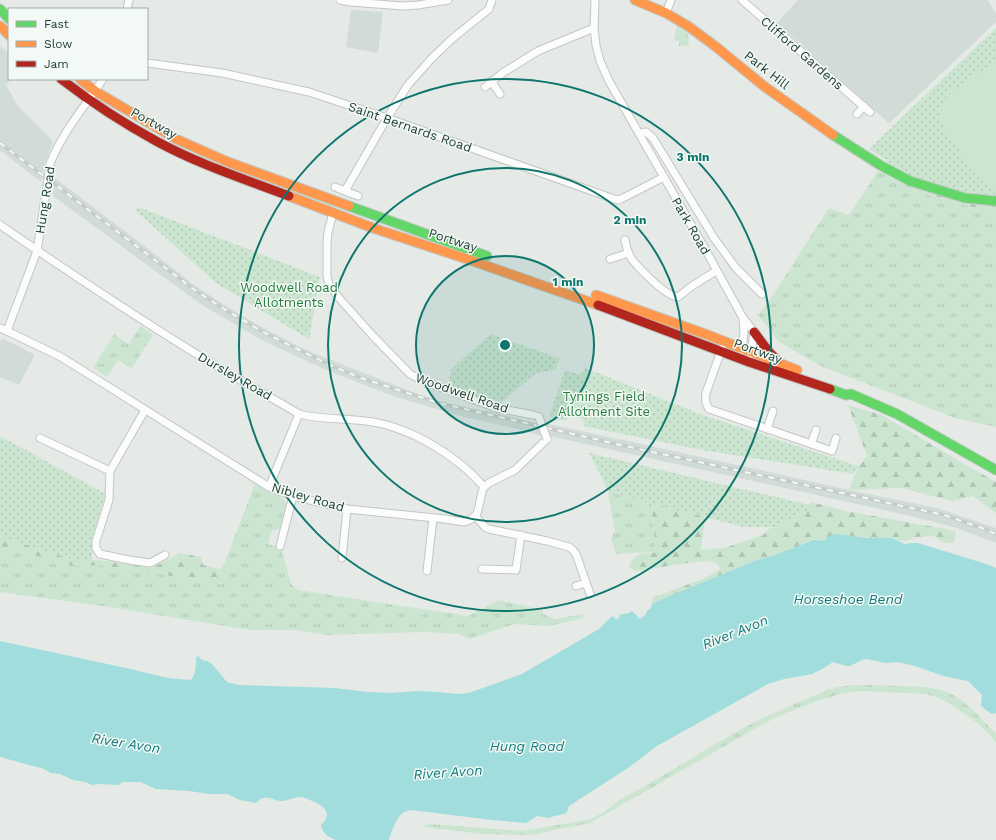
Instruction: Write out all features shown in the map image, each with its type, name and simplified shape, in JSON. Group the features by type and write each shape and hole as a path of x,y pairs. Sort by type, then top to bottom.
{"main road":[{"name":"Park Hill","path":"635,0 666,13 688,26 765,87 836,137 880,165 910,181 944,192 965,198 996,201"},
{"path":"0,9 8,18"},
{"path":"0,26 8,34"},
{"name":"Portway","path":"62,80 89,100 156,141 200,162 333,214 477,262 590,302 745,360 846,395 851,394"},
{"name":"Portway","path":"81,80 95,91 176,139 228,162 492,258"},
{"name":"Portway","path":"551,279 724,341 848,390 851,394 897,414 996,470"},
{"path":"754,332 769,352 779,362"}],"street":[{"path":"340,0 403,6 448,0"},
{"path":"345,191 408,85 432,58 453,38 489,8 492,0"},
{"name":"Park Road","path":"596,0 594,28 600,61 609,81 743,318 754,332"},
{"path":"666,13 671,0"},
{"name":"Clifford Gardens","path":"742,0 870,112"},
{"path":"485,87 517,63 538,51 594,28"},
{"name":"Saint Bernards Road","path":"148,63 222,73 309,92 387,118 617,200 621,200 664,177"},
{"name":"Hung Road","path":"4,329 37,251 50,164 60,143 102,80"},
{"path":"491,81 500,94"},
{"path":"857,114 864,106"},
{"name":"Park Road","path":"639,133 646,132 653,138 714,238 736,268 762,294"},
{"path":"334,187 358,196"},
{"name":"Woodwell Road","path":"333,214 328,232 327,243 326,274 330,286 368,330 410,374 423,381 497,408 539,417 548,439 515,470 484,487"},
{"name":"Dursley Road","path":"0,225 37,251 157,329 299,414 312,417 378,422 394,427 432,444 467,468 484,487"},
{"path":"625,240 628,253 634,262 675,298 716,271"},
{"path":"610,259 628,253"},
{"path":"743,318 742,348 745,360"},
{"name":"Nibley Road","path":"4,329 61,358 90,375 269,487 292,496 347,509 464,522 475,516"},
{"path":"745,360 752,352 754,332"},
{"path":"724,341 706,393 706,406 709,409 832,451 836,438"},
{"path":"145,410 110,472 109,500 96,541 96,548 100,554 150,563 165,555"},
{"path":"767,429 773,411"},
{"path":"269,487 299,414"},
{"path":"811,444 816,430"},
{"path":"40,438 110,472"},
{"path":"484,487 477,514 475,516 485,527 547,541 572,549 576,554 590,594"},
{"path":"280,546 292,496"},
{"path":"342,558 347,509"},
{"path":"427,571 433,518"},
{"path":"482,569 516,570 521,535"},
{"path":"576,586 586,583"}],"shaded area":[{"path":"798,0 988,0 996,14 996,22 889,123 777,23"},
{"path":"351,10 383,12 378,53 346,47"},
{"path":"0,46 8,52 8,80 10,80 6,85 18,106 53,141 44,166 41,182 0,150"},
{"path":"55,178 194,285 229,308 269,331 306,350 420,395 466,409 489,411 538,423 543,436 457,415 396,397 326,370 262,340 202,305 53,196"},
{"path":"2,338 35,355 19,385 0,377 0,342"},
{"path":"544,423 937,508 996,528 996,543 957,528 911,516 549,436"}],"green space":[{"path":"677,26 688,33 689,45 679,46 679,41 674,40"},
{"path":"996,28 996,196 967,193 912,178 869,149"},
{"path":"996,64 996,187 987,185 975,175 941,123 941,111 944,101 951,92 988,66"},
{"path":"884,169 996,205 996,213 915,191 882,173"},
{"path":"878,171 915,191 996,213 996,427 955,418 823,367 779,342 758,315 773,295 829,208 849,215"},
{"name":"Woodwell Road Allotments","path":"141,208 320,277 309,339 216,283 134,209"},
{"path":"141,326 153,335 132,368 118,360 107,377 93,368 114,334 128,344"},
{"path":"491,334 560,359 555,369 535,374 499,404 448,387 451,369"},
{"name":"Tynings Field Allotment Site","path":"585,368 697,413 858,466 854,474 702,450 584,426 583,419 570,416 565,421 549,417 565,370 581,375"},
{"path":"848,405 882,415 996,482 996,513 973,496 952,501 901,488 849,490 858,468 867,456"},
{"path":"0,436 106,494 93,536 92,560 68,558 0,536"},
{"path":"589,453 810,505 809,510 781,521 777,529 776,527 743,527 609,492"},
{"path":"255,484 277,494 287,505 283,525 280,529 272,530 268,544 283,548 282,551 291,584 298,590 468,616 499,600 542,610 543,614 555,619 583,614 583,618 550,626 515,624 468,639 459,634 425,632 326,635 294,630 250,630 96,605 0,592 0,545 71,566 100,565 223,584 230,571 223,567"},
{"path":"609,492 651,503 656,552 616,554 611,538 615,531"},
{"path":"811,502 846,511 956,531 954,542 946,543 933,536 914,537 904,541 889,538 867,538 837,534 824,541 757,560 652,604 650,602 653,600 652,598 705,578 721,569 716,563 707,561 635,571 629,567 633,559 639,555 656,552 651,503 705,517 701,550 724,548 763,535 770,528 776,527 777,529 781,521 809,510"},
{"path":"0,536 68,558 106,561 151,568 179,553 201,557 203,565 219,569 223,567 230,571 223,584 100,565 71,566 0,545"},
{"path":"852,685 922,687 942,690 955,696 977,714 996,733 996,743 986,731 973,720 947,702 934,696 926,694 861,691 840,694 783,714 765,723 590,823 531,835 482,834 423,827 428,824 522,831 587,820 604,812 618,801 734,733 769,715 829,689 834,690 833,688"}],"water":[{"path":"837,534 867,538 889,538 905,544 918,543 996,568 996,713 992,714 981,706 982,695 968,681 943,676 915,666 897,662 885,663 867,659 847,666 833,662 812,674 784,679 768,684 657,746 628,768 569,806 566,813 549,818 537,816 526,823 411,810 406,811 396,821 389,840 335,840 329,837 325,834 321,827 325,821 327,814 326,811 321,805 303,797 280,801 271,798 263,798 256,803 240,800 227,794 209,794 156,789 140,782 122,782 119,785 92,785 73,780 60,774 51,773 44,769 0,757 0,641 168,678 191,680 195,671 197,655 202,660 212,664 227,682 239,685 335,688 390,693 417,691 458,694 468,693 522,674 599,629 612,616 616,619 620,618 619,615 632,611 640,619 651,608 652,604 667,597 757,560 775,555 814,540 824,541 829,536"}],"railway":[{"path":"0,143 196,291 265,333 332,366 361,378 439,403 625,446 944,515 996,534"}],"traffic: fast":[{"path":"0,9 8,18"},
{"path":"833,135 880,165 910,181 965,198 996,201"},
{"path":"349,206 487,256"},
{"path":"830,389 846,395 851,394 897,414 996,470"}],"traffic: slow":[{"path":"635,0 666,13 688,26 765,87 833,135"},
{"path":"0,26 8,34"},
{"path":"81,80 95,91 176,139 228,162 349,206"},
{"path":"289,196 373,228 598,305"},
{"path":"596,295 708,335 797,370"}],"traffic: jam":[{"path":"62,80 119,120 172,149 221,171 289,196"},
{"path":"598,305 749,362 830,389"},
{"path":"754,332 777,360"}],"water label":[{"name":"Horseshoe Bend","path":"848,599"},
{"name":"River Avon","path":"735,632"},
{"name":"River Avon","path":"126,743"},
{"name":"River Avon","path":"448,772"}]}
